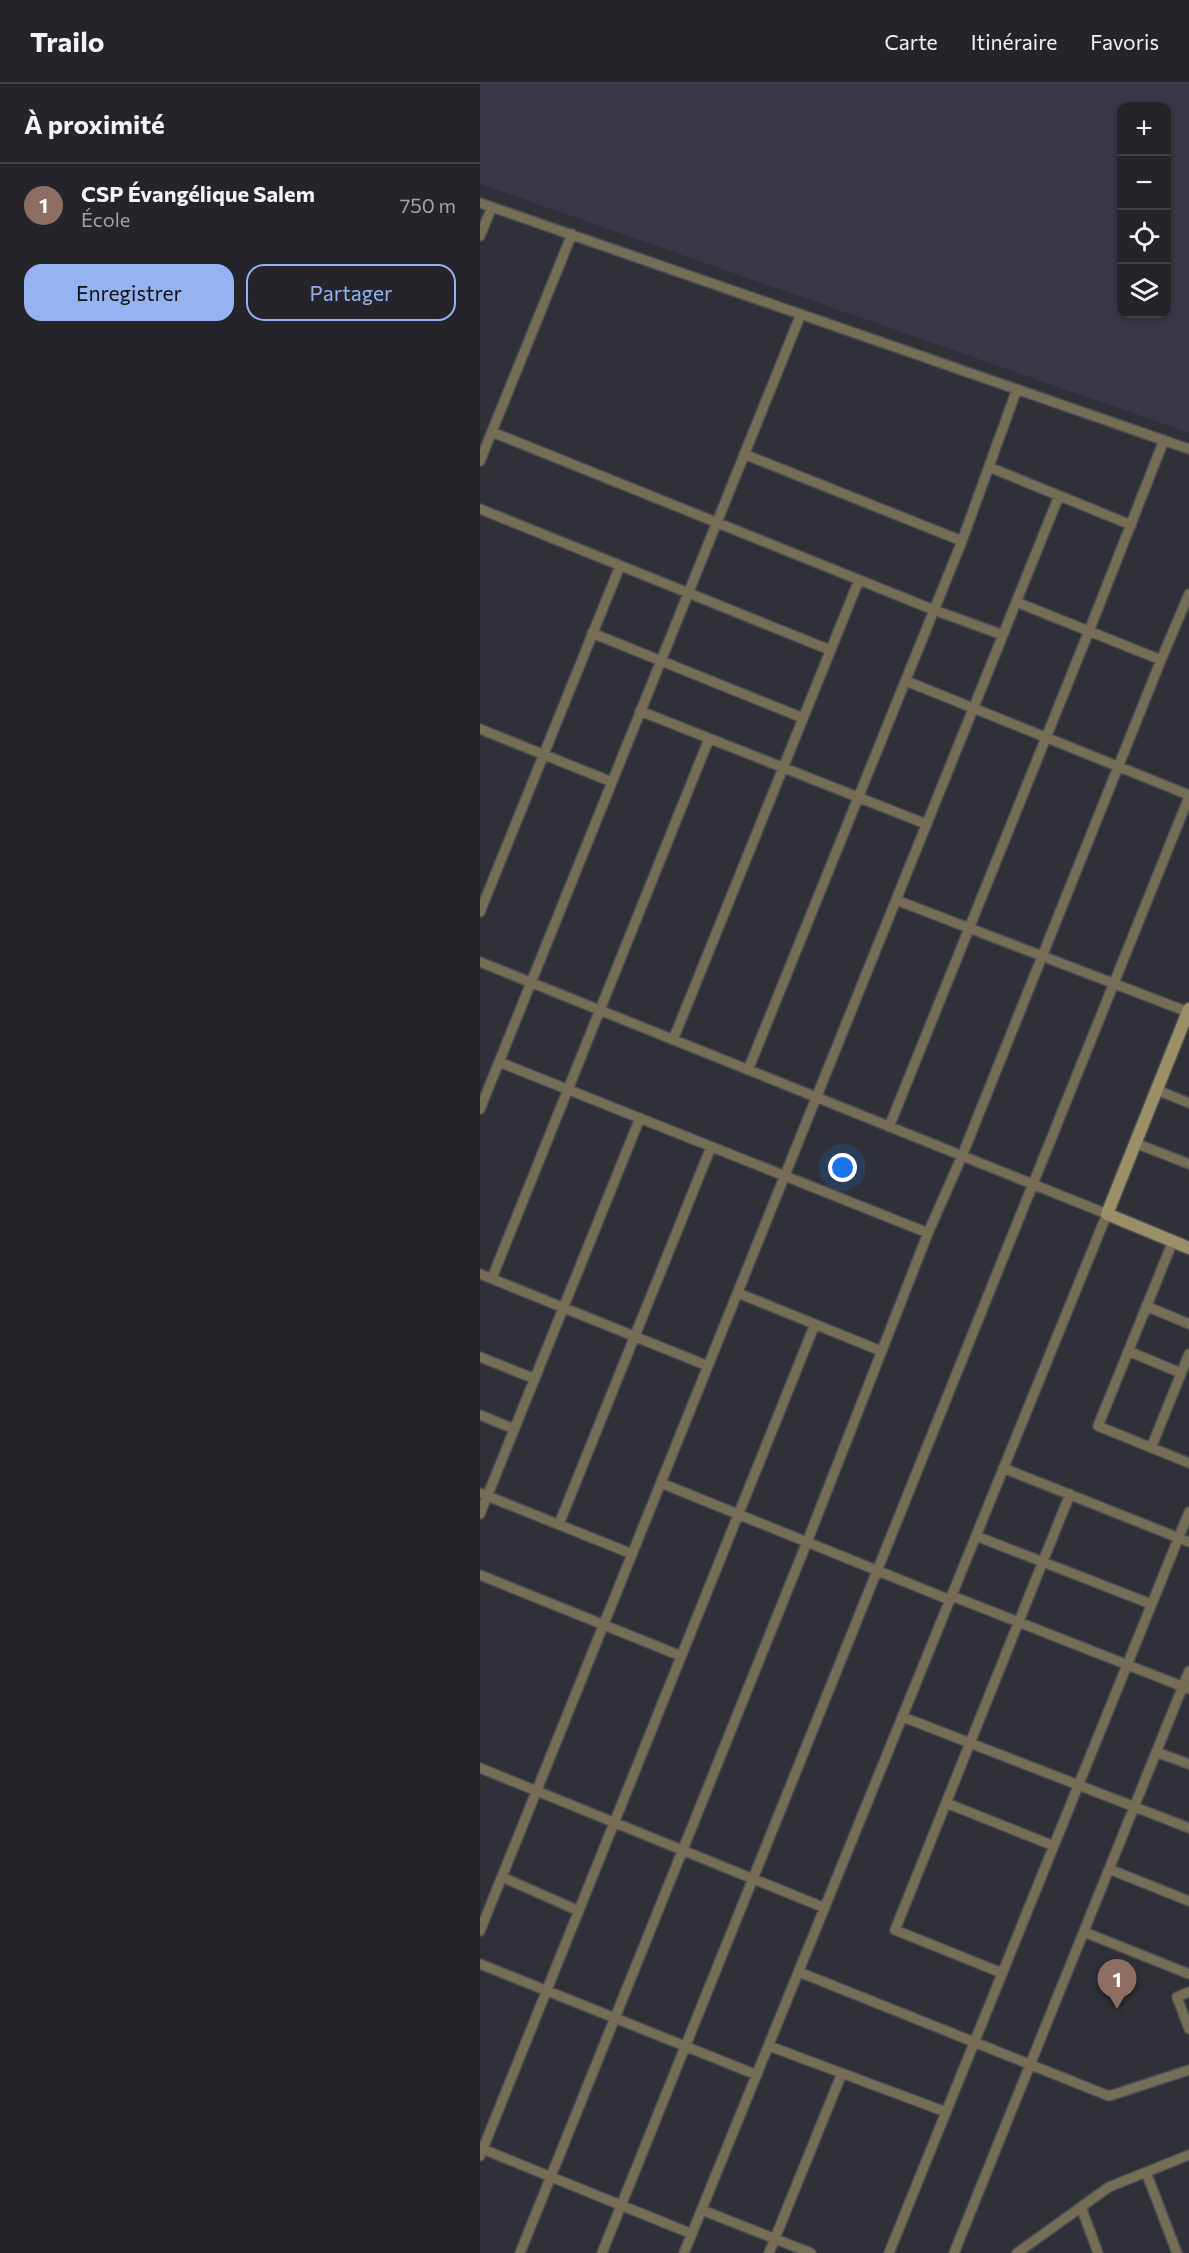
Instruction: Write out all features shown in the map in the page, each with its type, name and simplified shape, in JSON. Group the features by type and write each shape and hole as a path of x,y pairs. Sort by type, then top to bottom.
{"street":[{"path":"480,203 1189,448"},
{"path":"480,236 492,207"},
{"path":"480,461 572,234"},
{"path":"480,1109 801,314"},
{"path":"748,1070 962,542 1017,389"},
{"path":"492,432 934,610 1003,635"},
{"path":"889,1127 1164,440"},
{"path":"744,454 962,542"},
{"path":"989,467 1131,525"},
{"path":"480,1931 1059,496"},
{"path":"480,509 830,650"},
{"path":"480,912 620,566"},
{"path":"673,1040 859,580"},
{"path":"520,2253 807,1542 928,1233 962,1156 1161,660 1188,599"},
{"path":"1016,602 1161,660"},
{"path":"592,633 803,718"},
{"path":"602,2253 1189,796 906,681"},
{"path":"640,711 926,824"},
{"path":"480,729 612,782"},
{"path":"492,1278 709,739"},
{"path":"684,2253 1135,1143 1157,1090 1184,1038 1188,1011 896,900"},
{"path":"480,962 1189,1248"},
{"path":"499,1062 928,1233"},
{"path":"1157,1090 1189,1103"},
{"path":"480,1514 484,1494 535,1379 640,1118"},
{"path":"1135,1143 1189,1164"},
{"path":"559,1524 711,1147"},
{"path":"1173,1241 1098,1426 1189,1463"},
{"path":"480,1274 708,1366"},
{"path":"738,1293 881,1351"},
{"path":"1146,1306 1189,1324"},
{"path":"692,2234 481,2151 815,1324"},
{"path":"1128,1351 1181,1372"},
{"path":"1151,1448 1189,1354"},
{"path":"480,1357 535,1379"},
{"path":"480,1415 514,1429"},
{"path":"1003,1468 1189,1542"},
{"path":"661,1483 877,1570 1019,1622 1186,1688"},
{"path":"484,1494 632,1554"},
{"path":"1002,1973 895,1930 1070,1494"},
{"path":"889,2253 1189,1512"},
{"path":"976,1536 1151,1604"},
{"path":"480,1575 681,1656"},
{"path":"954,2253 1156,1752 1186,1688 1189,1671"},
{"path":"903,1716 1189,1827"},
{"path":"1156,1752 1189,1764"},
{"path":"480,1768 825,1908"},
{"path":"946,1803 1053,1846"},
{"path":"1110,1869 1189,1901"},
{"path":"502,1877 579,1911"},
{"path":"1084,1932 1189,1974"},
{"path":"480,1964 757,2075"},
{"path":"799,1972 1109,2096 1189,2070"},
{"path":"1189,1992 1177,1997 1189,2029"},
{"path":"769,2046 946,2112"},
{"path":"769,2253 842,2073"},
{"path":"1017,2253 1109,2187 1189,2155"},
{"path":"1146,2172 1177,2253"},
{"path":"1081,2207 1098,2253"},
{"path":"702,2210 811,2253"}],"shaded area":[{"path":"480,84 1189,84 1189,433 480,184"}],"place":[{"name":"CSP Évangélique Salem","path":"1117,2009"}]}
